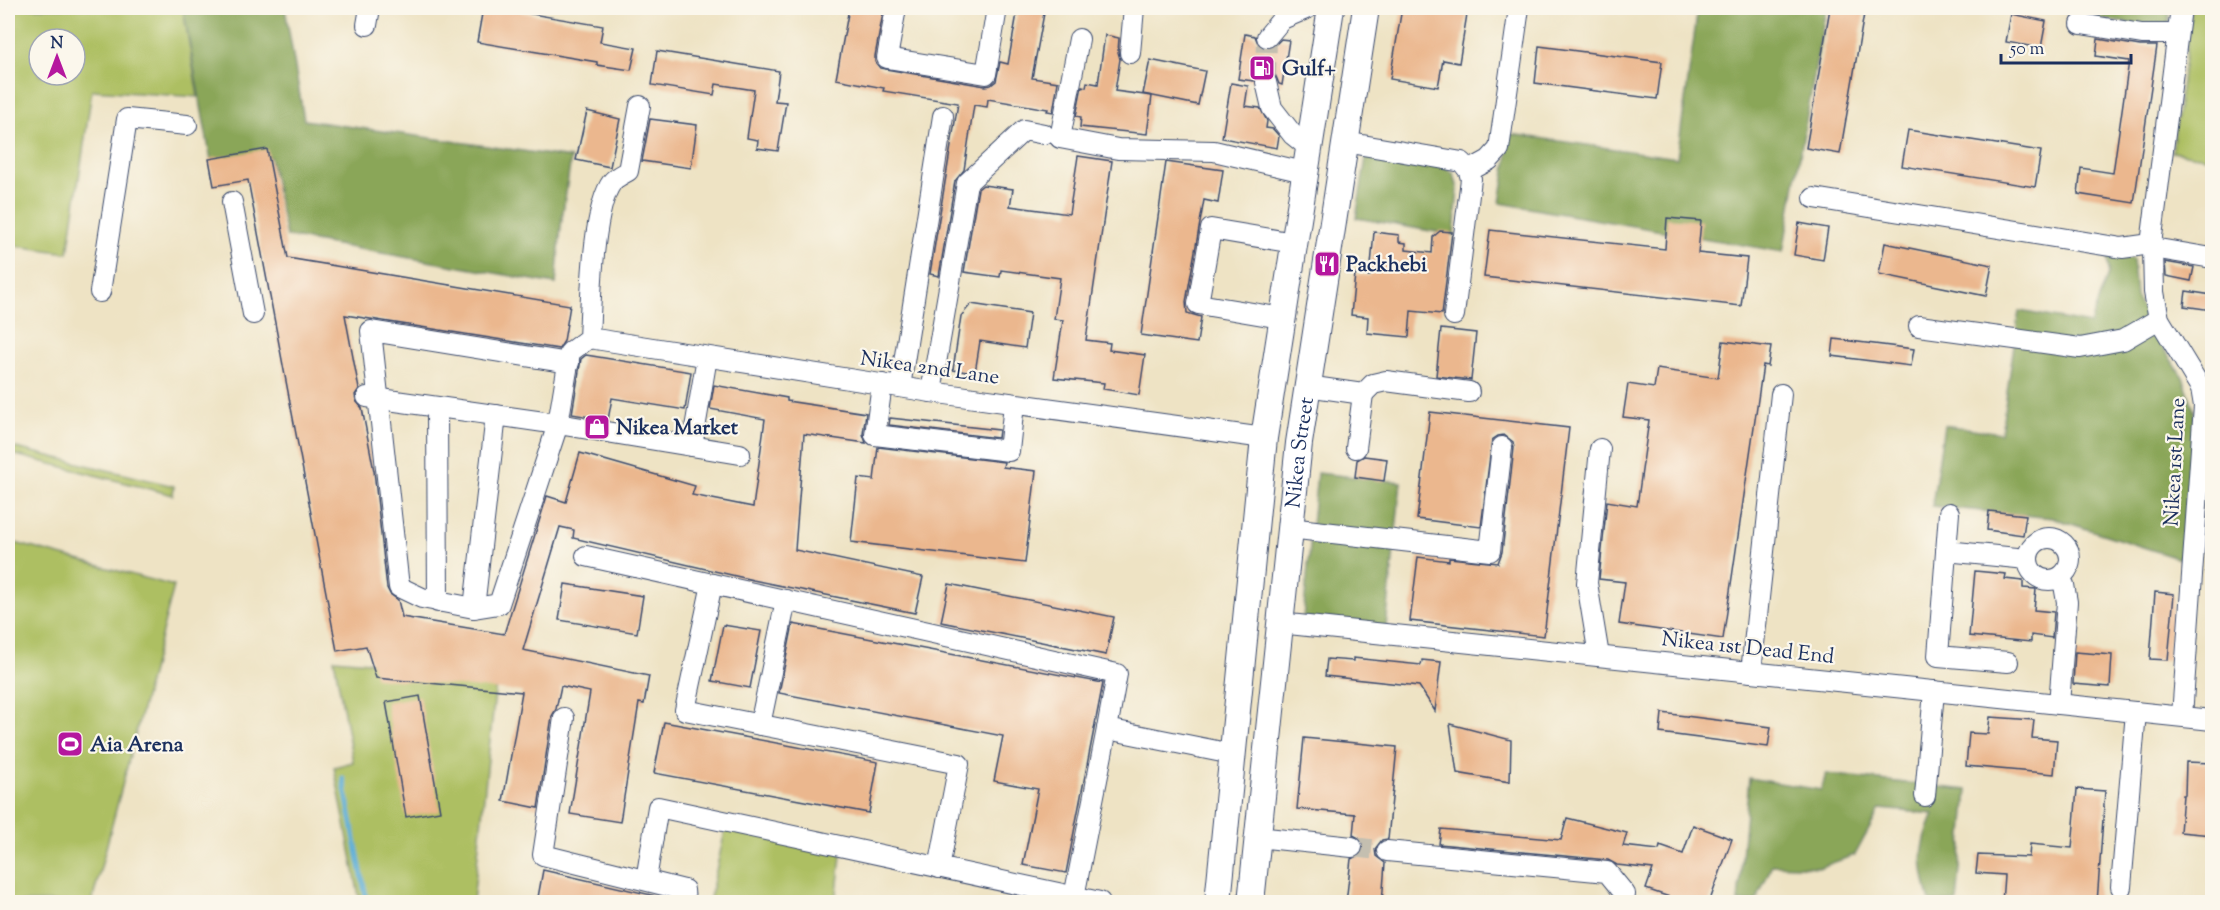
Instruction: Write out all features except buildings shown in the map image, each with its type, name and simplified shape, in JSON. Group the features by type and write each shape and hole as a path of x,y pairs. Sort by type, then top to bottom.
{"main road":[{"name":"Nikea Street","path":"1218,903 1264,438 1331,8"},
{"name":"Nikea Street","path":"1251,903 1289,528 1308,386 1366,8"}],"street":[{"path":"896,8 887,58 986,74 997,8"},
{"path":"1130,54 1134,8"},
{"path":"1268,38 1282,19 1308,8"},
{"path":"1469,171 1489,160 1499,149 1519,8"},
{"name":"Nikea 1st Lane","path":"2181,8 2152,246 2154,292 2159,319 2201,388 2204,406 2182,716"},
{"path":"2081,24 2142,34 2177,34"},
{"path":"1079,39 1060,138 1118,149 1215,151 1306,160"},
{"path":"1266,82 1272,108 1293,135 1306,160"},
{"path":"568,363 371,331 373,398 399,587 422,598 438,602 474,608 499,604 558,424 570,352 589,339 594,259 601,207 613,181 628,171 640,106"},
{"path":"943,116 891,386 875,435 1009,451 1014,404"},
{"path":"100,292 127,119 187,125"},
{"path":"931,392 968,183 1024,130 1044,134"},
{"path":"1345,142 1462,162 1469,171 1471,179 1454,315"},
{"path":"1814,198 2122,248 2152,246 2212,258"},
{"path":"232,202 253,314"},
{"path":"1282,318 1198,304 1211,229 1294,243"},
{"path":"1919,326 2080,348 2123,340 2159,319"},
{"name":"Nikea 2nd Lane","path":"589,339 931,392 1264,438"},
{"path":"692,446 707,357"},
{"path":"1356,448 1363,394 1373,384 1386,381 1469,392"},
{"path":"1308,386 1363,394"},
{"path":"1751,672 1781,394"},
{"path":"373,398 558,424 740,454"},
{"path":"437,407 438,602"},
{"path":"474,608 496,415"},
{"path":"1289,528 1490,551 1502,447"},
{"path":"1599,656 1587,583 1600,449"},
{"path":"1949,513 1938,656 2008,662"},
{"path":"2043,538 2056,538 2067,547 2070,560 2068,568 2058,578 2044,580 2032,572 2027,559 2031,546 2043,538"},
{"path":"1946,551 2027,559"},
{"path":"586,556 1117,674 1074,897"},
{"path":"2058,578 2064,585 2067,602 2059,704"},
{"path":"712,584 685,710 959,764 939,868"},
{"path":"760,724 786,600"},
{"name":"Nikea 1st Dead End","path":"1279,623 2212,720"},
{"path":"1925,796 1934,691"},
{"path":"2121,887 2136,712"},
{"path":"564,717 543,855 684,890 685,903"},
{"path":"1107,729 1232,754"},
{"path":"646,880 658,807 1100,903"},
{"path":"1257,837 1352,847"},
{"path":"1387,850 1607,872 1625,894 1624,903"}],"green space":[{"path":"8,8 183,8 198,97 92,90 68,253 8,245"},
{"path":"183,8 285,8 304,120 571,158 561,226 556,284 286,236 270,157 211,161"},
{"path":"1698,8 1826,8 1783,252 1500,203 1511,134 1677,158"},
{"path":"2067,8 2170,8 2168,25 2137,25 2066,13"},
{"path":"2192,8 2212,8 2212,158 2172,152"},
{"path":"1367,152 1440,163 1454,174 1458,189 1454,235 1356,218"},
{"path":"2108,256 2133,259 2136,296 2157,339 2183,377 2194,410 2195,437 2180,559 2053,518 1932,506 1944,425 2001,433 2019,311 2090,324 2108,274"},
{"path":"8,446 174,486 173,495 8,453"},
{"path":"1317,473 1401,482 1386,627 1303,618"},
{"name":"Aia Arena","path":"8,541 174,586 92,902 8,902"},
{"path":"334,659 497,673 473,902 360,902 334,767 353,762"},
{"path":"1826,774 1967,790 1957,902 1930,902 1922,858 1925,838 1934,814 1880,809 1855,855 1821,867 1772,865 1756,902 1738,902 1749,778 1821,790"},
{"path":"727,822 842,846 836,902 709,902"}],"waterway":[{"path":"343,778 367,902"}],"tunnel":[{"path":"1266,82 1267,37"},
{"path":"1352,847 1387,851"}],"place":[{"name":"Gulf+","path":"1262,68"},
{"name":"Packhebi","path":"1327,264"},
{"name":"Nikea Market","path":"597,427"},
{"name":"Aia Arena","path":"70,744"}]}
